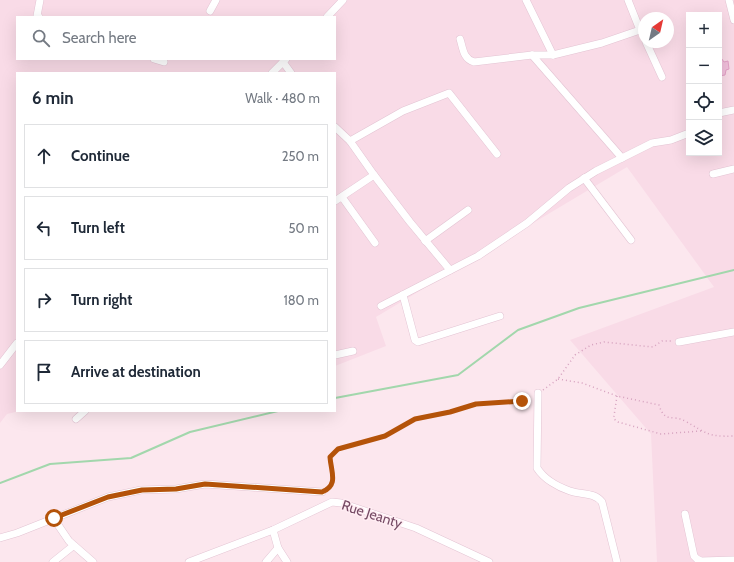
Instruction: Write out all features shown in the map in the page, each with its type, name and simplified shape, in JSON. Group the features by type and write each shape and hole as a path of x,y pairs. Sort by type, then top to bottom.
{"street":[{"path":"37,16 40,0"},
{"path":"210,11 216,0"},
{"path":"328,16 343,0"},
{"path":"526,0 553,55"},
{"path":"628,0 638,25"},
{"path":"729,0 734,20"},
{"path":"460,39 467,59 474,62 532,55 553,55 602,43 638,31"},
{"path":"649,48 662,77"},
{"path":"532,55 622,158"},
{"path":"157,60 164,62"},
{"path":"273,72 285,60 291,72"},
{"path":"350,141 403,110 449,93 496,154"},
{"path":"722,112 734,110"},
{"path":"336,129 350,141 425,241 450,270"},
{"path":"382,306 478,256 527,223 584,178 656,141 671,140 686,134"},
{"path":"713,174 734,169"},
{"path":"374,175 338,199 375,243"},
{"path":"584,178 631,240"},
{"path":"425,241 468,210"},
{"path":"403,295 415,340 418,342 500,316"},
{"path":"679,342 734,332"},
{"path":"0,365 16,344"},
{"path":"336,355 353,351"},
{"path":"538,393 538,468 540,473 556,484 570,491 596,496 602,502 616,562"},
{"path":"76,419 84,412"},
{"path":"0,538 108,497 142,490 176,489 205,484 322,492"},
{"name":"Rue Jeanty","path":"189,562 217,550 273,530 326,504 341,503 416,528 488,562"},
{"path":"685,514 694,556 696,559 701,561 734,560"},
{"path":"54,518 62,533 73,546 93,562"},
{"path":"273,530 278,548 287,562"},
{"path":"53,562 73,546"},
{"path":"266,562 278,548"}],"path":[{"path":"322,492 330,489 332,485 330,457 338,449 385,436 415,419 450,412 476,404 522,401 538,393 558,379 575,355 591,346 604,342 653,347 662,341 679,342"},
{"path":"558,379 582,383 617,396 658,405 661,413 666,417 684,420 700,431 717,437 734,436"},
{"path":"617,396 614,416 618,422 661,434 700,431"}],"shaded area":[{"path":"0,0 734,0 734,562 657,562 651,434 570,340 714,287 627,167 376,317 386,346 336,366 336,72 16,72 16,412 7,414 0,423"}],"building":[{"path":"722,59 724,62 728,61 729,69 726,70 725,75 722,76"}],"waterway":[{"path":"336,398 458,375 518,330 579,308 734,270"},
{"path":"0,483 50,464 131,458 190,432 274,412"}],"route":[{"path":"54,518 108,497 142,490 176,489 205,484 253,486 322,492 330,489 332,485 333,480 330,457 338,449 385,436 415,419 450,412 487,402 522,401"}]}
